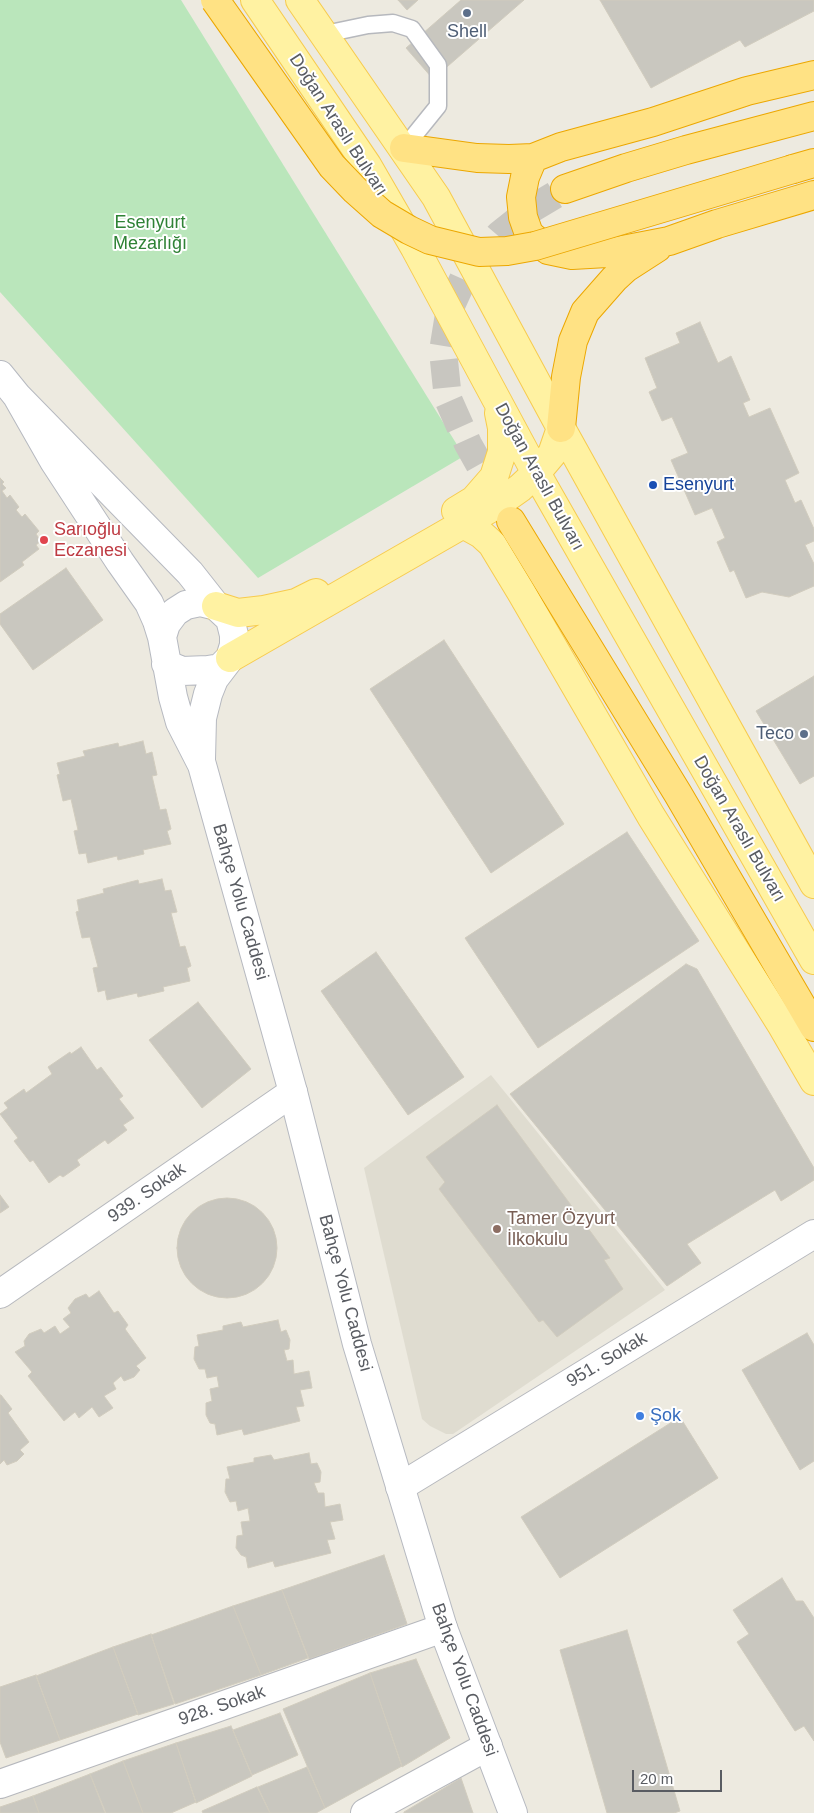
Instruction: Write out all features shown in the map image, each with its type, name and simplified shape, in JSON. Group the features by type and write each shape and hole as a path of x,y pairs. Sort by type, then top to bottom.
{"highway":[{"path":"215,0 332,166 382,214 430,240 479,252 507,252 804,166"},
{"path":"404,148 477,158 509,160 534,158 561,147 653,122 747,91 814,75"},
{"path":"565,189 686,150 814,116"},
{"path":"534,158 525,176 521,197 522,218 529,234 548,250 572,254 608,253 669,241 717,224 814,195"},
{"path":"561,428 566,377 573,341 585,312 626,268 669,241"},
{"path":"511,521 678,794 814,1027"}],"main road":[{"name":"Doğan Araslı Bulvarı","path":"255,0 367,165 415,248 536,473 814,960"},
{"path":"300,0 404,148 436,197 561,428 814,884"},
{"path":"216,606 238,613 296,604 342,580 474,500 494,477 502,452 502,428 498,404"},
{"path":"230,658 463,524 520,488 552,454 561,428"},
{"path":"463,524 481,534 492,544 522,592 651,816 781,1024 814,1081"}],"street":[{"name":"Bahçe Yolu Caddesi","path":"0,375 17,396 190,573 216,606 230,619 233,625 234,645 230,658 214,679 202,718 200,743 202,765 293,1092 357,1344 444,1628 513,1813"},
{"name":"Bahçe Yolu Caddesi","path":"17,396 54,461 149,603 162,637 166,664 180,722 202,765"},
{"path":"162,637 166,624 175,612 186,605 200,602 216,606"},
{"path":"166,664 182,671 208,670 220,668 230,658"},
{"name":"939. Sokak","path":"0,1294 293,1092"},
{"name":"951. Sokak","path":"400,1487 814,1234"},
{"name":"928. Sokak","path":"0,1784 444,1628"},
{"path":"365,1813 488,1746"}],"lane":[{"path":"325,34 368,25 394,23 412,29 438,65 438,106 404,148"}],"shaded area":[{"name":"Tamer Özyurt İlkokulu","path":"491,1075 665,1290 453,1434 446,1434 430,1426 422,1419 364,1168"}],"green space":[{"name":"Esenyurt Mezarlığı","path":"0,0 181,0 464,456 258,578 0,292"}],"building":[{"path":"398,0 418,0 407,10"},
{"path":"461,0 524,0 433,79 406,48"},
{"path":"600,0 814,0 814,11 745,47 740,40 651,88"},
{"path":"700,322 718,363 731,356 750,400 743,403 749,417 770,408 799,473 785,480 795,503 801,500 814,529 814,541 805,545 814,564 814,586 789,597 762,592 746,598 734,570 730,572 717,542 725,538 712,508 695,515 671,460 688,453 672,417 662,421 649,392 657,388 645,358 680,343 676,333"},
{"path":"0,478 6,488 2,491 7,498 10,495 19,507 16,510 22,517 25,514 39,531 36,534 41,541 36,545 39,549 22,562 24,565 0,582"},
{"path":"66,568 103,620 33,670 0,624 0,614"},
{"path":"444,640 564,824 491,873 370,689"},
{"path":"814,676 814,776 800,784 756,711"},
{"path":"143,741 146,754 152,752 157,775 152,776 160,810 166,809 171,829 167,831 171,844 143,850 144,854 118,860 117,856 88,863 86,853 79,854 74,831 78,830 71,799 63,801 57,775 60,774 57,763 85,756 83,751 118,743 119,747"},
{"path":"627,832 699,941 538,1048 465,938"},
{"path":"162,879 165,891 171,890 177,912 171,913 180,947 185,946 191,966 187,968 190,981 163,987 164,991 138,997 137,993 107,1000 105,990 98,992 93,968 98,967 90,937 82,938 76,912 79,911 77,900 104,893 103,889 138,880 139,884"},
{"path":"376,952 464,1077 408,1115 321,991"},
{"path":"686,964 697,969 814,1168 814,1180 781,1201 775,1190 687,1244 701,1263 667,1286 510,1094"},
{"path":"198,1002 251,1069 202,1108 149,1040"},
{"path":"81,1047 97,1070 101,1067 123,1096 119,1099 134,1118 123,1125 127,1130 108,1144 105,1140 77,1160 80,1165 63,1177 60,1175 49,1183 33,1160 30,1162 14,1141 18,1138 0,1114 8,1108 4,1103 24,1089 26,1093 52,1074 48,1067"},
{"path":"497,1105 610,1258 604,1260 623,1289 557,1337 543,1320 539,1322 439,1189 445,1182 426,1157"},
{"path":"0,1195 9,1207 0,1213"},
{"path":"227,1198 246,1202 263,1212 273,1229 277,1248 273,1267 263,1284 246,1294 227,1298 208,1294 191,1284 181,1267 177,1248 181,1229 191,1212 208,1202"},
{"path":"99,1291 114,1313 118,1311 128,1325 125,1329 146,1358 136,1366 140,1370 134,1377 124,1381 121,1376 113,1383 116,1389 104,1396 113,1408 99,1417 92,1407 79,1418 75,1412 64,1421 28,1376 32,1372 15,1352 25,1346 24,1341 29,1334 41,1329 44,1333 55,1326 60,1334 70,1327 63,1319 71,1313 68,1308 75,1299 86,1294 89,1298"},
{"path":"278,1320 281,1332 286,1330 290,1340 289,1349 284,1350 287,1361 293,1360 294,1374 309,1371 312,1388 300,1390 304,1406 296,1407 300,1421 244,1435 242,1429 217,1435 215,1424 210,1423 206,1415 206,1403 212,1401 210,1389 219,1387 217,1376 207,1378 205,1369 199,1369 194,1359 195,1347 199,1346 197,1335 223,1330 223,1326 241,1322 243,1327"},
{"path":"807,1333 814,1345 814,1461 800,1470 742,1370"},
{"path":"0,1395 12,1409 8,1413 29,1442 20,1450 24,1454 17,1461 7,1465 4,1460 0,1464"},
{"path":"680,1417 718,1478 560,1578 521,1517"},
{"path":"309,1453 311,1464 317,1463 321,1472 320,1482 314,1483 318,1493 324,1493 325,1507 340,1504 343,1520 330,1522 335,1539 327,1540 331,1553 275,1567 273,1561 248,1568 246,1557 241,1555 236,1548 237,1536 243,1535 241,1522 250,1521 248,1508 238,1511 236,1501 230,1502 225,1492 226,1479 230,1479 227,1467 254,1462 254,1458 271,1455 274,1460"},
{"path":"384,1555 407,1624 309,1659 282,1590"},
{"path":"782,1578 796,1601 803,1601 814,1618 814,1741 804,1726 795,1731 737,1642 749,1634 733,1610"},
{"path":"282,1590 308,1658 261,1675 233,1606"},
{"path":"233,1606 261,1675 175,1704 151,1635"},
{"path":"627,1630 680,1811 674,1813 607,1813 560,1650"},
{"path":"151,1634 174,1704 138,1715 113,1647"},
{"path":"113,1647 138,1714 60,1740 36,1676"},
{"path":"416,1659 450,1738 402,1767 370,1673"},
{"path":"370,1673 402,1766 325,1808 283,1709"},
{"path":"36,1675 60,1740 6,1758 0,1742 0,1687"},
{"path":"280,1713 298,1755 252,1775 233,1730"},
{"path":"231,1726 252,1776 196,1803 176,1743"},
{"path":"176,1743 196,1802 171,1813 143,1813 123,1761"},
{"path":"123,1761 143,1813 106,1813 90,1774"},
{"path":"307,1767 325,1808 316,1813 270,1813 258,1787"},
{"path":"90,1774 105,1813 39,1813 33,1796"},
{"path":"461,1778 473,1813 404,1813 404,1812"},
{"path":"257,1787 270,1813 203,1813 202,1811"},
{"path":"33,1796 39,1813 0,1813 0,1807"}],"tunnel":[{"path":"500,501 468,444 448,399 443,351 450,308 465,275 499,235 533,208 565,189"}],"place":[{"name":"Shell","path":"467,13"},
{"name":"Esenyurt","path":"653,485"},
{"name":"Sarıoğlu Eczanesi","path":"44,540"},
{"name":"Teco","path":"804,734"},
{"name":"Tamer Özyurt İlkokulu","path":"497,1229"},
{"name":"Şok","path":"640,1416"}]}
